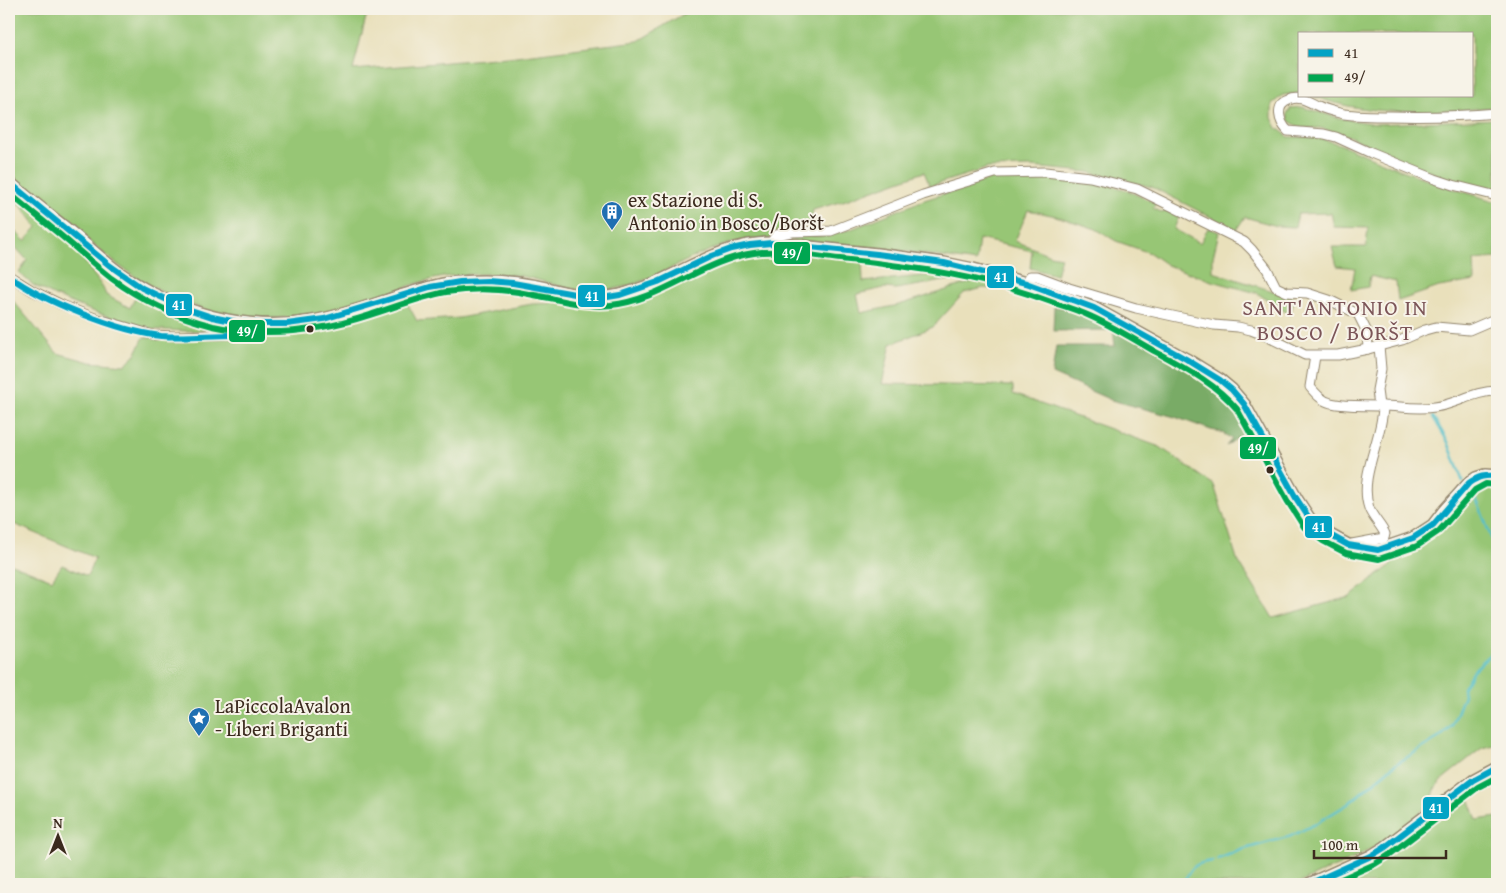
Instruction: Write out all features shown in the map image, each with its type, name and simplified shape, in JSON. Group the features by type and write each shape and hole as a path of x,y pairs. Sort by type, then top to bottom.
{"main road":[{"path":"9,182 120,274 155,295 175,305 203,315 230,321 262,324 312,321 366,307 429,287 458,282 491,280 533,285 589,298 614,296 646,286 731,248 755,243 771,243 944,263 1026,283 1094,308 1220,380 1244,404 1296,498 1311,521 1328,534 1348,545 1378,550 1413,538 1433,524 1469,483 1485,475 1497,476"},
{"path":"1309,884 1371,856 1384,848 1473,780 1497,767"}],"street":[{"path":"1497,113 1444,116 1361,116 1330,111 1296,98 1287,100 1281,106 1279,113 1283,126 1288,131 1317,133 1336,137 1371,154 1435,179 1497,196"},
{"path":"771,243 776,235 784,233 822,232 841,229 923,195 995,173 1058,172 1090,177 1137,189 1244,242 1267,269 1276,287 1280,290 1307,293 1329,300 1358,314 1367,332 1368,349"},
{"path":"9,276 32,291 71,308 126,328 154,335 251,334 258,330 262,324"},
{"path":"1026,283 1030,276 1037,276 1116,303 1207,324 1251,330 1305,355 1314,356 1338,355 1368,349 1402,340 1436,327 1469,330 1497,318"},
{"path":"1348,545 1384,538 1385,534 1369,509 1366,490 1382,426 1381,406 1377,390 1381,369 1379,346"},
{"path":"1314,356 1310,387 1321,399 1330,403 1417,409 1436,407 1477,393 1497,392"}],"green space":[{"path":"9,9 385,9 366,17 353,70 508,57 638,41 692,9 1497,9 1497,107 1404,112 1358,108 1319,98 1474,98 1474,32 1298,32 1298,93 1283,95 1272,104 1272,118 1277,128 1289,137 1316,137 1342,145 1399,169 1497,202 1497,258 1474,260 1475,281 1439,287 1398,301 1396,282 1370,276 1368,287 1351,290 1355,268 1337,266 1332,247 1366,247 1368,228 1334,227 1331,213 1298,214 1295,227 1277,226 1245,217 1236,230 1152,187 1088,172 1031,167 988,168 930,186 924,172 813,210 810,225 782,228 777,230 770,239 749,240 710,250 634,284 614,289 578,290 513,275 459,275 425,281 328,312 303,316 250,318 214,313 154,288 107,256 9,174"},
{"path":"1302,107 1339,118 1376,124 1497,119 1497,190 1453,181 1398,159 1349,136 1320,128 1301,128 1289,121 1287,114 1291,108"},
{"path":"1052,176 1085,179 1123,189 1156,203 1153,208 1163,213 1168,208 1179,216 1174,229 1200,243 1208,228 1219,232 1213,257 1213,272 1295,298 1290,315 1257,293 1212,281 1167,265 1150,253 1116,241 1096,229 1056,216 1028,210 1015,241 1050,255 1061,257 1056,275 1030,268 1032,251 979,239 976,262 883,248 788,240 800,235 823,236 849,230 924,200 991,179"},
{"path":"9,187 87,252 85,262 106,295 130,308 137,294 102,272 95,264 95,258 149,296 178,311 209,322 247,327 225,330 185,331 146,329 92,311 33,285 19,273 27,260 9,240 9,225 25,241 37,227 22,207 9,194"},
{"path":"756,247 862,259 863,282 941,274 973,276 896,289 884,288 857,294 861,313 899,305 978,280 993,279 1017,287 1002,289 983,288 964,293 933,327 891,344 882,384 1013,386 1013,394 1160,447 1214,485 1237,559 1273,618 1350,597 1391,565 1394,551 1416,543 1437,528 1468,492 1487,481 1497,480 1497,744 1482,748 1444,778 1436,787 1431,802 1387,840 1355,858 1297,884 9,884 9,563 52,580 62,565 87,576 95,558 9,522 9,296 57,353 90,362 125,365 136,353 144,337 261,337 280,329 405,299 417,321 459,318 532,304 584,302 728,254"},
{"path":"1054,307 1083,309 1105,319 1212,380 1235,402 1253,427 1226,446 1232,439 1221,432 1175,417 1111,400 1052,374 1056,346 1115,346 1113,330 1053,331"},
{"path":"1466,790 1477,820 1497,817 1497,884 1320,884 1393,849"}],"waterway":[{"path":"1433,417 1448,442 1463,482"},
{"path":"1471,490 1479,504 1497,550"},
{"path":"1218,859 1241,850 1291,836 1315,824 1348,804 1393,766 1440,737 1452,726 1464,695 1463,688 1473,671 1497,648"},
{"path":"1183,884 1194,867 1201,863 1213,861"}],"transit line":[{"name":"41","path":"9,182 109,265 142,288 188,309 212,317 237,322 287,324 324,319 430,287 460,282 487,281 513,283 586,296 608,297 620,295 658,282 731,249 771,243 944,263 1026,283 1094,308 1220,380 1244,404 1296,498 1311,521 1328,534 1348,545 1378,550 1413,538 1433,525 1469,483 1482,477 1497,476"},
{"name":"49/","path":"9,193 111,278 135,294 173,313 200,322 233,330 253,332 292,331 331,326 446,292 481,289 505,290 584,305 611,305 630,302 648,296 717,263 735,257 765,252 797,253 896,265 975,279 1028,294 1083,313 1189,370 1219,391 1237,409 1288,502 1304,527 1323,541 1346,553 1379,559 1417,546 1439,531 1475,490 1486,484 1496,485"},
{"name":"41","path":"9,276 41,296 82,314 124,328 161,336 234,335"},
{"name":"41","path":"1309,884 1371,856 1384,848 1473,780 1497,767"},
{"name":"49/","path":"1330,884 1375,864 1478,787 1497,777"}],"place":[{"name":"ex Stazione di S. Antonio in Bosco/Boršt","path":"612,231"},
{"name":"LaPiccolaAvalon - Liberi Briganti","path":"199,737"}],"district":[{"name":"SANT'ANTONIO IN BOSCO / BORŠT","path":"1335,320"}]}
